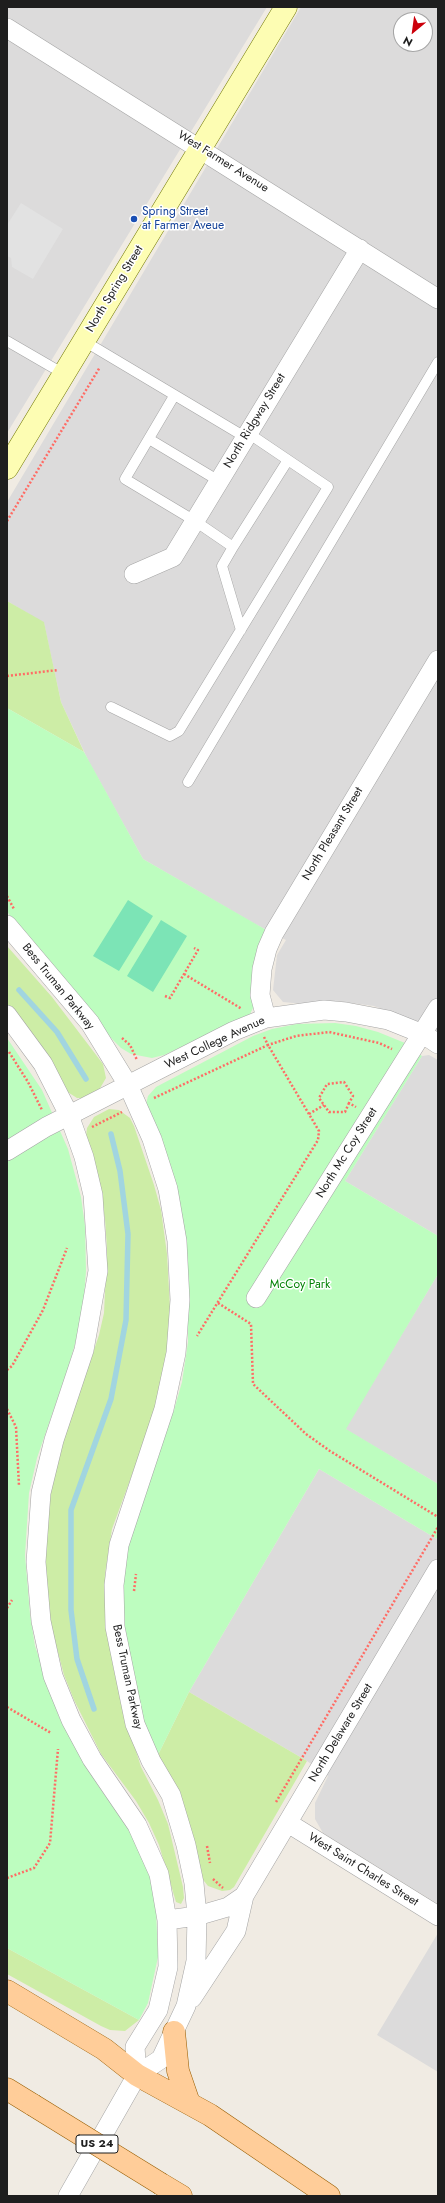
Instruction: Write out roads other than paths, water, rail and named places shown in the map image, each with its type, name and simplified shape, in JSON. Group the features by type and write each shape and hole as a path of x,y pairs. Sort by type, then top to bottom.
{"main road":[{"path":"7,1991 104,2049 137,2075 157,2088 189,2103 280,2161 329,2196"},
{"path":"174,2032 178,2071 189,2103"},
{"name":"US 24","path":"7,2089 181,2196"}],"street":[{"name":"North Spring Street","path":"7,468 286,7"},
{"name":"West Farmer Avenue","path":"7,28 438,299"},
{"name":"North Ridgway Street","path":"134,574 172,557 360,249"},
{"name":"North Pleasant Street","path":"264,1026 260,995 262,969 266,949 274,933 438,660"},
{"name":"Bess Truman Parkway","path":"7,925 90,1023 128,1085 152,1139 168,1189 177,1241 180,1300 176,1352 164,1409 119,1545 114,1585 115,1627 135,1724 151,1761 171,1795 186,1845 194,1883 197,1916 196,1960 186,2006 161,2058 137,2075"},
{"name":"North Mc Coy Street","path":"256,1298 430,1039 438,1008"},
{"name":"West College Avenue","path":"7,1151 35,1133 69,1115 234,1031 264,1026 299,1012 324,1010 339,1011 388,1020 430,1039"},
{"path":"7,1015 43,1064 69,1115 84,1157 93,1195 98,1271 84,1350 54,1440 41,1493 36,1562 41,1621 53,1676 70,1720 92,1759 137,1825 159,1874 167,1920 168,1967 158,2010 135,2047 137,2075 68,2196"},
{"name":"North Delaware Street","path":"186,2006 236,1930 244,1896 438,1569"},
{"name":"West Saint Charles Street","path":"288,1823 438,1916"},
{"name":"North Delaware Street","path":"167,1920 197,1916 228,1907 244,1896"}],"lane":[{"path":"7,341 64,374"},
{"path":"84,341 174,396 247,435 328,487 179,731 170,736 111,707"},
{"path":"188,782 438,362"},
{"path":"174,396 125,479 195,521 233,547"},
{"path":"149,439 219,481"},
{"path":"241,630 222,566 288,460"}],"waterway":[{"path":"19,990 57,1032 86,1079"},
{"path":"94,1709 77,1659 71,1610 71,1510 111,1399 126,1320 128,1234 120,1171 111,1134"}],"place":[{"name":"Spring Street at Farmer Aveue","path":"134,219"}],"park label":[{"name":"McCoy Park","path":"300,1285"}]}
